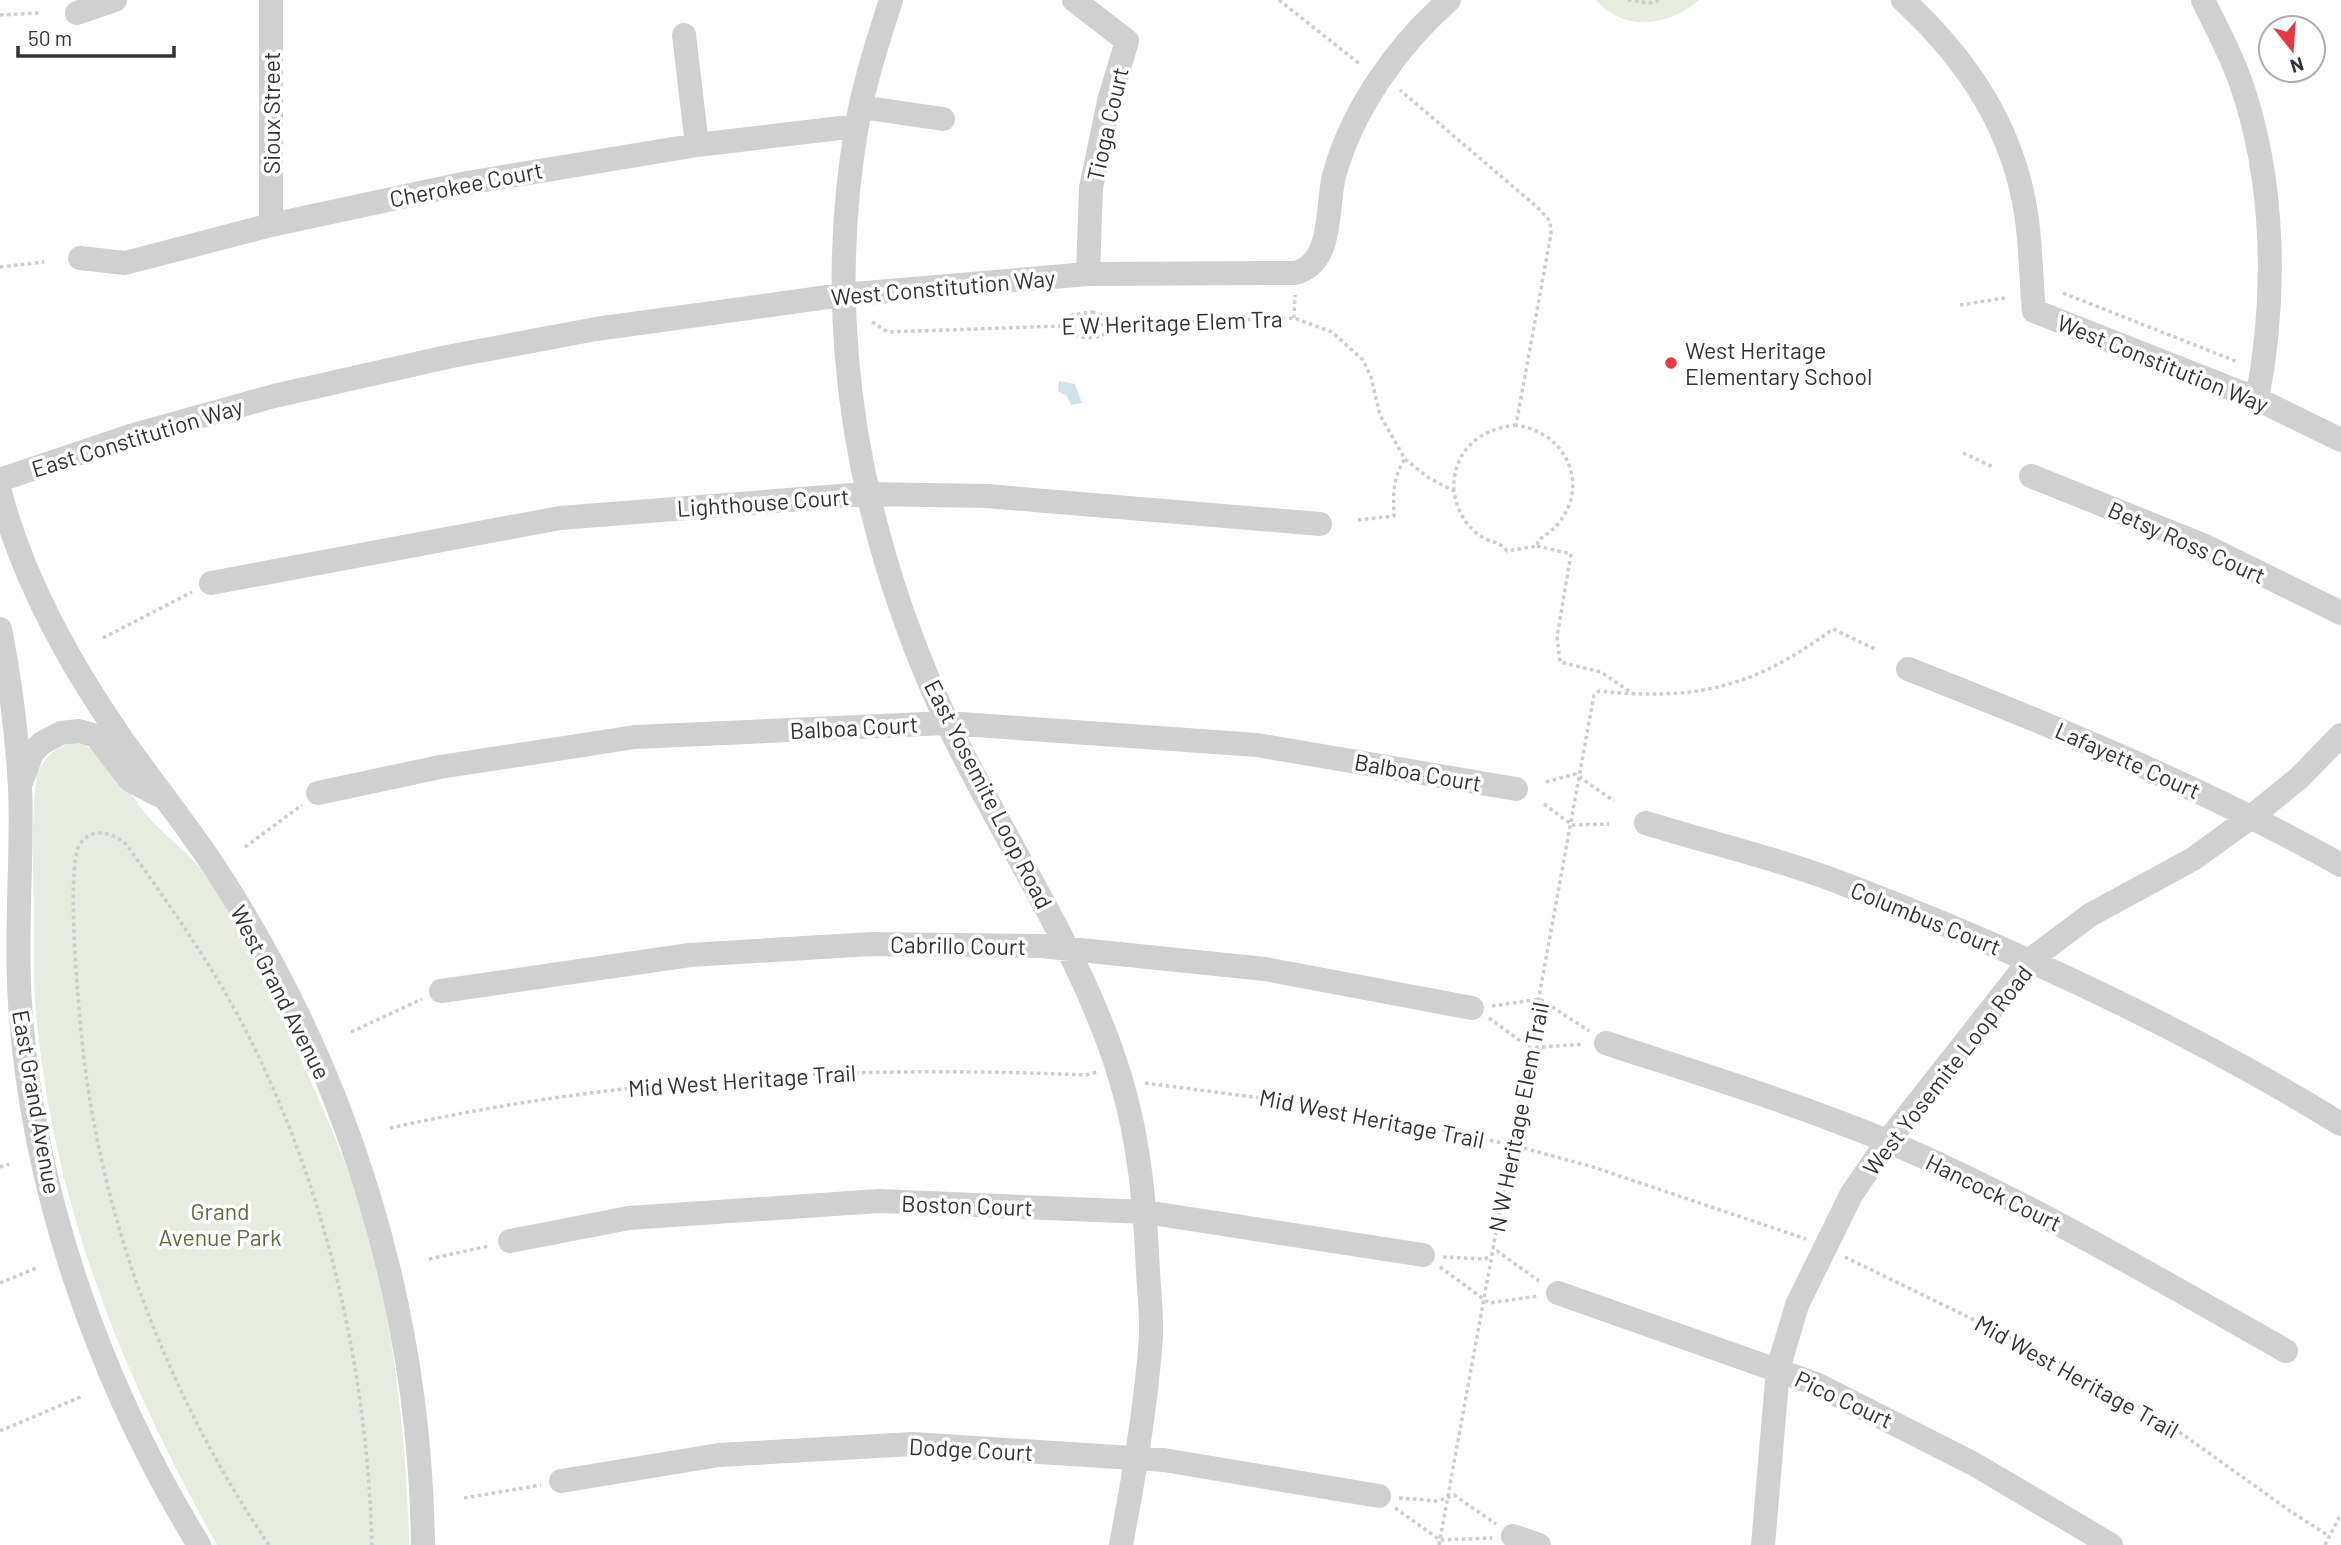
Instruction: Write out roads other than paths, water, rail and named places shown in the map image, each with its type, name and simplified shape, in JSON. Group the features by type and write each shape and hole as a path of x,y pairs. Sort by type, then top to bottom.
{"street":[{"path":"77,13 115,0"},
{"name":"Sioux Street","path":"271,0 271,225"},
{"name":"East Yosemite Loop Road","path":"891,0 859,117 847,209 842,295 848,379 866,494 897,599 947,723 1068,947 1121,1079 1136,1146 1145,1212 1151,1333 1137,1457 1121,1545"},
{"name":"Tioga Court","path":"1074,0 1127,41 1109,101 1091,187 1088,274"},
{"name":"West Constitution Way","path":"274,396 447,357 596,329 842,295 1088,274 1295,273 1312,266 1323,246 1335,175 1363,107 1417,28 1449,0"},
{"name":"West Constitution Way","path":"1903,0 1940,34 1969,70 2007,141 2027,218 2034,311 2257,399 2341,440"},
{"path":"2203,0 2241,83 2263,180 2270,283 2257,399"},
{"path":"684,35 697,145"},
{"name":"Cherokee Court","path":"80,258 125,264 271,225 467,183 859,117 943,119"},
{"name":"East Constitution Way","path":"0,480 130,436 274,396"},
{"name":"Betsy Ross Court","path":"2031,476 2205,546 2341,613"},
{"name":"West Grand Avenue","path":"0,492 28,573 54,630 119,735 210,861 249,922 305,1031 361,1167 388,1259 407,1352 421,1452 423,1545"},
{"name":"Lighthouse Court","path":"211,583 560,517 866,494 987,496 1320,524"},
{"name":"East Grand Avenue","path":"0,629 7,665 20,786 20,1003 37,1125 69,1257 106,1362 143,1445 199,1545"},
{"name":"Lafayette Court","path":"1908,669 2078,735 2251,817 2341,865"},
{"name":"Balboa Court","path":"318,793 440,767 635,737 947,723 1257,745 1516,789"},
{"path":"20,786 32,753 42,743 61,733 79,731 96,736 130,780 165,799"},
{"name":"West Yosemite Loop Road","path":"1763,1545 1778,1369 1797,1305 1851,1195 1887,1142 2030,960 2090,915 2193,859 2299,778 2341,735"},
{"name":"Columbus Court","path":"1646,823 1847,885 2030,960 2253,1070 2341,1124"},
{"name":"Cabrillo Court","path":"441,991 690,955 871,944 1068,947 1265,969 1472,1008"},
{"name":"Hancock Court","path":"1606,1043 1751,1090 1887,1142 2070,1229 2286,1351"},
{"name":"Boston Court","path":"510,1241 629,1218 879,1201 1145,1212 1423,1255"},
{"name":"Pico Court","path":"1558,1293 1816,1384 1974,1464 2111,1545"},
{"name":"Dodge Court","path":"561,1481 719,1455 913,1444 1137,1457 1379,1496"},
{"path":"1513,1536 1539,1545"}],"water":[{"path":"1059,381 1075,384 1082,403 1071,405 1067,396 1058,391"}],"place":[{"name":"West Heritage Elementary School","path":"1671,363"}],"park label":[{"name":"Grand Avenue Park","path":"220,1224"}]}
